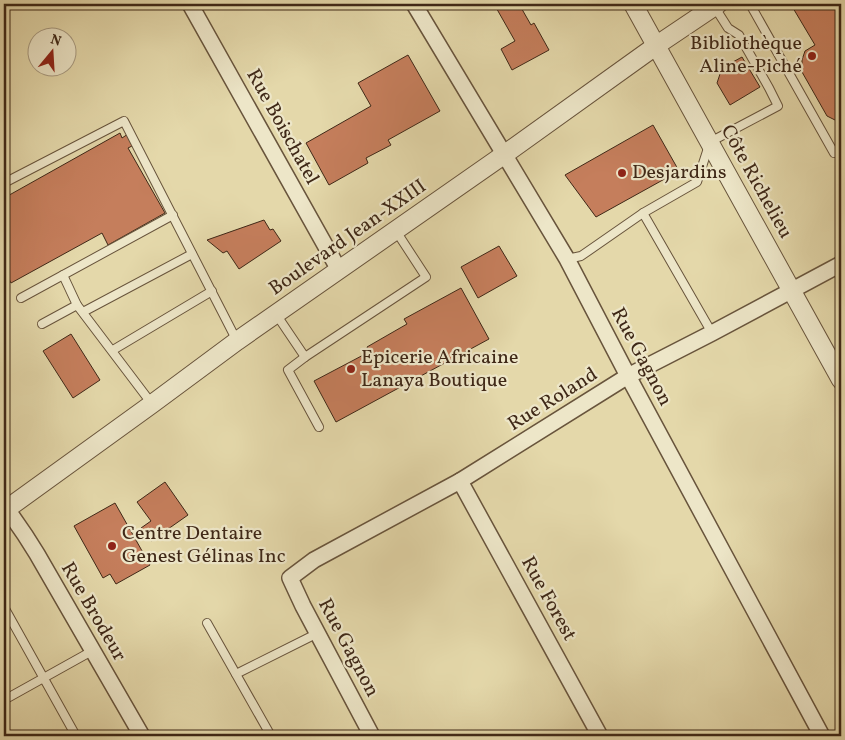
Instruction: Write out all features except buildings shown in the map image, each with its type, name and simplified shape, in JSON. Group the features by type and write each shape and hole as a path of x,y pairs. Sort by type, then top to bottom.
{"street":[{"name":"Rue Boischatel","path":"190,4 338,270"},
{"name":"Rue Gagnon","path":"414,4 568,259 628,376 822,736"},
{"name":"Côte Richelieu","path":"633,4 841,380"},
{"name":"Boulevard Jean-XXIII","path":"5,510 237,341 716,5"},
{"name":"Rue Roland","path":"290,578 314,560 460,481 628,376 841,264"},
{"name":"Rue Forest","path":"460,481 600,736"},
{"name":"Rue Brodeur","path":"5,510 37,554 142,736"},
{"name":"Rue Gagnon","path":"290,578 372,736"}],"lane":[{"path":"750,4 838,151"},
{"path":"568,259 581,256 643,213 696,182 710,142 778,106 739,35 728,28 716,5"},
{"path":"4,183 124,121 237,341"},
{"path":"643,213 712,333"},
{"path":"21,298 173,215"},
{"path":"319,427 288,370 426,277 396,230"},
{"path":"83,312 192,254"},
{"path":"63,275 77,305 113,350 152,404"},
{"path":"113,350 212,291"},
{"path":"42,324 77,305"},
{"path":"276,314 306,357"},
{"path":"4,607 76,736"},
{"path":"207,623 270,736"},
{"path":"236,674 318,633"},
{"path":"4,700 92,651"}],"place":[{"name":"Bibliothèque Aline-Piché","path":"812,56"},
{"name":"Desjardins","path":"622,173"},
{"name":"Epicerie Africaine Lanaya Boutique","path":"351,369"},
{"name":"Centre Dentaire Genest Gélinas Inc","path":"112,546"}]}
